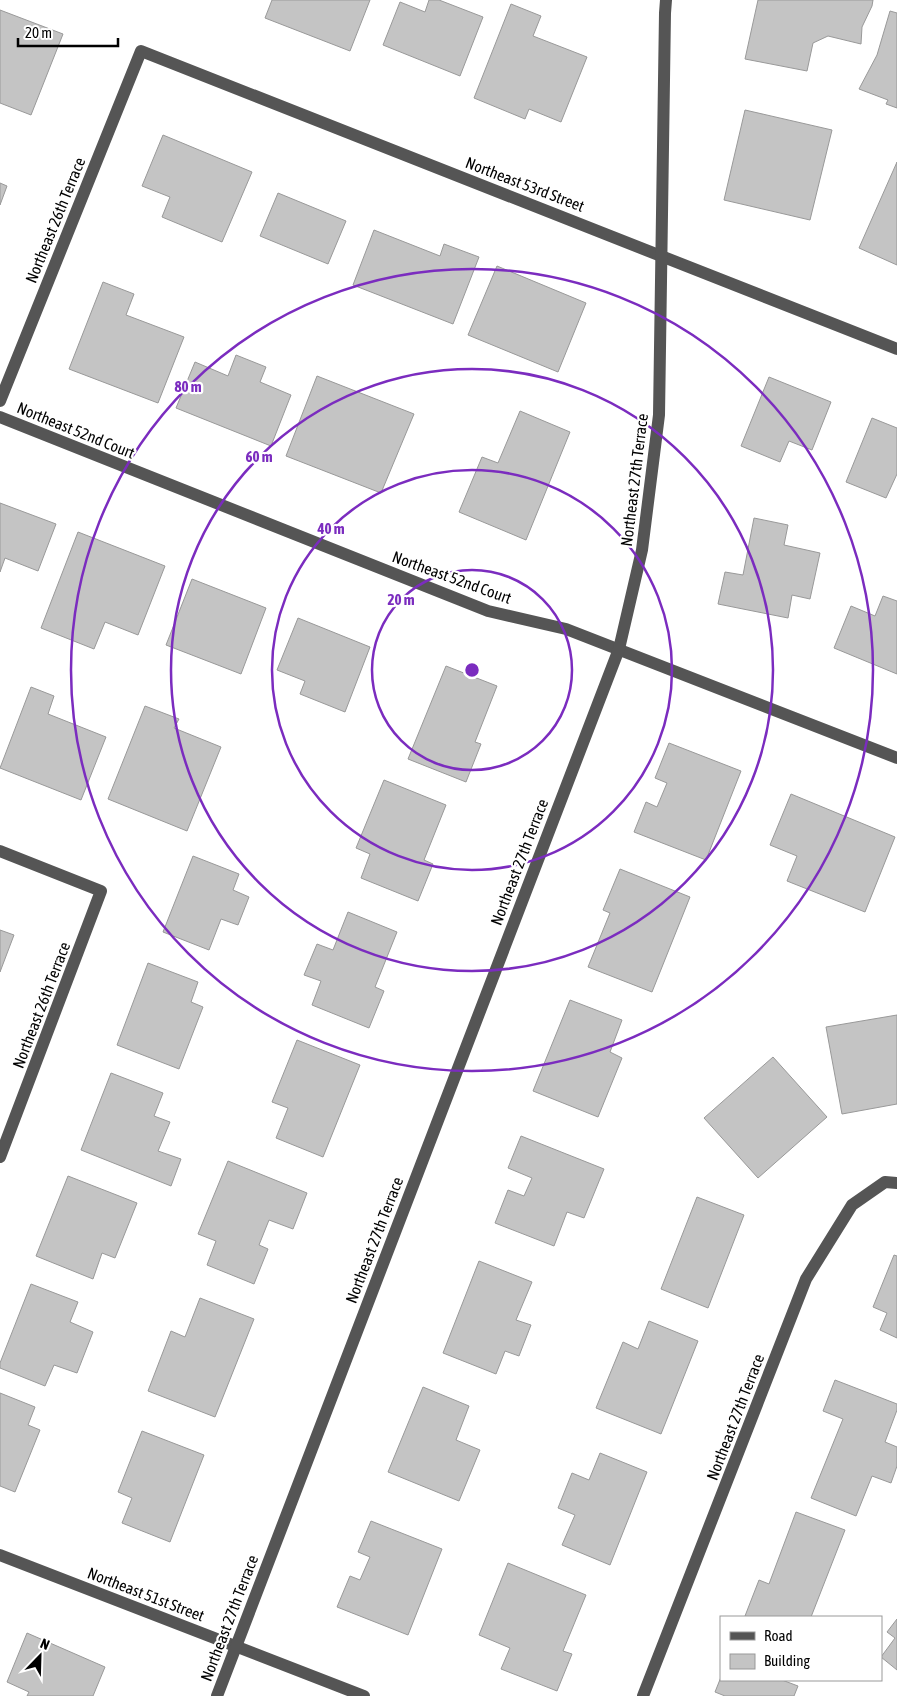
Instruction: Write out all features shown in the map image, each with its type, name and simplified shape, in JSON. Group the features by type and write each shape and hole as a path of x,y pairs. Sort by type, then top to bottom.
{"street":[{"name":"Northeast 27th Terrace","path":"217,1696 619,649 642,550 659,415 660,254 666,0"},
{"name":"Northeast 53rd Street","path":"141,51 897,349"},
{"name":"Northeast 26th Terrace","path":"0,401 141,51"},
{"name":"Northeast 52nd Court","path":"0,417 488,611 566,629 897,758"},
{"name":"Northeast 26th Terrace","path":"0,851 101,891 0,1158"},
{"name":"Northeast 27th Terrace","path":"643,1696 806,1279 852,1205 885,1182 897,1183"},
{"name":"Northeast 51st Street","path":"0,1555 364,1696"}],"building":[{"path":"272,0 370,0 350,51 265,18"},
{"path":"429,0 439,0 483,17 460,76 383,45 400,2 425,12"},
{"path":"758,0 873,0 862,27 861,44 828,36 813,43 807,71 745,59"},
{"path":"511,4 541,16 533,36 587,57 561,122 529,109 525,119 474,98"},
{"path":"0,10 63,34 31,115 0,103"},
{"path":"890,11 897,13 897,108 886,104 888,100 859,89 877,55"},
{"path":"745,110 832,130 810,220 724,200"},
{"path":"163,135 252,172 222,242 162,217 170,197 142,186"},
{"path":"897,162 897,265 859,248"},
{"path":"0,183 7,186 0,205"},
{"path":"278,193 346,221 328,264 260,236"},
{"path":"374,230 440,256 444,244 479,257 453,324 353,285"},
{"path":"497,266 586,303 558,372 468,335"},
{"path":"103,282 134,294 126,315 184,337 158,403 69,369"},
{"path":"236,355 266,367 260,382 291,395 271,446 176,408 195,362 228,376"},
{"path":"317,376 414,414 381,493 286,456"},
{"path":"769,377 831,402 812,450 789,441 780,462 741,446"},
{"path":"520,411 570,432 526,540 459,512 482,457 498,463"},
{"path":"872,418 897,428 897,474 886,498 846,482"},
{"path":"0,503 56,524 38,571 5,558 0,572"},
{"path":"754,518 788,525 784,545 820,553 810,599 792,595 788,618 718,604 725,572 743,575"},
{"path":"78,532 165,566 138,635 105,622 94,649 41,628"},
{"path":"192,579 266,608 241,674 166,645"},
{"path":"883,596 897,601 897,674 834,648 851,606 875,616"},
{"path":"298,618 370,647 345,712 300,694 305,681 277,670"},
{"path":"446,666 497,686 475,742 481,744 466,782 408,759"},
{"path":"31,687 54,696 48,714 106,737 81,800 0,768"},
{"path":"145,706 179,719 174,728 221,747 187,831 108,799"},
{"path":"669,743 741,771 706,860 634,832 646,802 657,807 667,783 655,778"},
{"path":"384,780 446,805 424,860 433,864 418,901 361,878 370,854 356,848"},
{"path":"791,794 895,837 865,912 787,881 797,856 770,845"},
{"path":"193,856 239,874 233,890 249,897 238,925 221,919 209,950 163,932"},
{"path":"620,869 690,897 652,992 588,967 610,913 603,910"},
{"path":"348,912 397,932 375,987 384,991 369,1028 312,1005 321,981 304,975 317,944 333,950"},
{"path":"0,930 14,935 0,972"},
{"path":"148,963 198,982 191,1002 203,1007 179,1069 117,1045"},
{"path":"570,1000 622,1020 610,1052 622,1058 598,1117 533,1091"},
{"path":"897,1015 897,1104 842,1114 826,1027"},
{"path":"297,1040 360,1065 323,1157 276,1138 288,1108 272,1102"},
{"path":"773,1057 827,1117 758,1178 704,1118"},
{"path":"111,1073 163,1093 154,1116 170,1122 158,1151 181,1159 171,1186 81,1150"},
{"path":"521,1136 604,1169 584,1218 567,1212 554,1246 495,1223 508,1190 524,1196 532,1178 508,1168"},
{"path":"228,1161 307,1193 293,1229 269,1220 259,1245 268,1249 254,1284 207,1265 216,1241 198,1234"},
{"path":"68,1176 137,1203 115,1258 102,1253 93,1279 36,1256"},
{"path":"697,1197 744,1215 708,1308 661,1289"},
{"path":"894,1255 897,1256 897,1338 880,1330 887,1313 873,1307"},
{"path":"479,1261 532,1282 516,1320 531,1325 519,1356 505,1351 496,1374 443,1353"},
{"path":"31,1284 78,1302 70,1322 93,1332 77,1373 54,1365 45,1386 0,1368 0,1363"},
{"path":"200,1298 254,1319 215,1417 148,1391 171,1331 185,1337"},
{"path":"649,1321 698,1341 661,1434 596,1408 623,1342 638,1349"},
{"path":"835,1380 897,1404 897,1410 885,1442 897,1447 897,1466 891,1483 872,1476 856,1516 811,1498 843,1419 823,1411"},
{"path":"423,1387 469,1406 456,1440 480,1450 459,1501 388,1472"},
{"path":"0,1393 35,1407 28,1425 40,1430 15,1492 0,1486"},
{"path":"142,1431 204,1455 170,1542 122,1523 132,1498 118,1492"},
{"path":"600,1453 647,1472 610,1565 562,1545 575,1515 558,1508 572,1473 589,1480"},
{"path":"796,1512 845,1530 811,1616 745,1616 759,1580 769,1584"},
{"path":"371,1521 442,1549 408,1635 337,1607 350,1576 360,1580 370,1557 358,1552"},
{"path":"508,1563 586,1595 563,1651 572,1654 557,1691 501,1669 510,1648 479,1635"},
{"path":"897,1619 897,1670 882,1658 895,1638 887,1632"},
{"path":"27,1633 105,1667 93,1696 27,1696 29,1692 7,1682"},
{"path":"720,1680 785,1681 798,1686 794,1696 725,1696 715,1692"}]}
